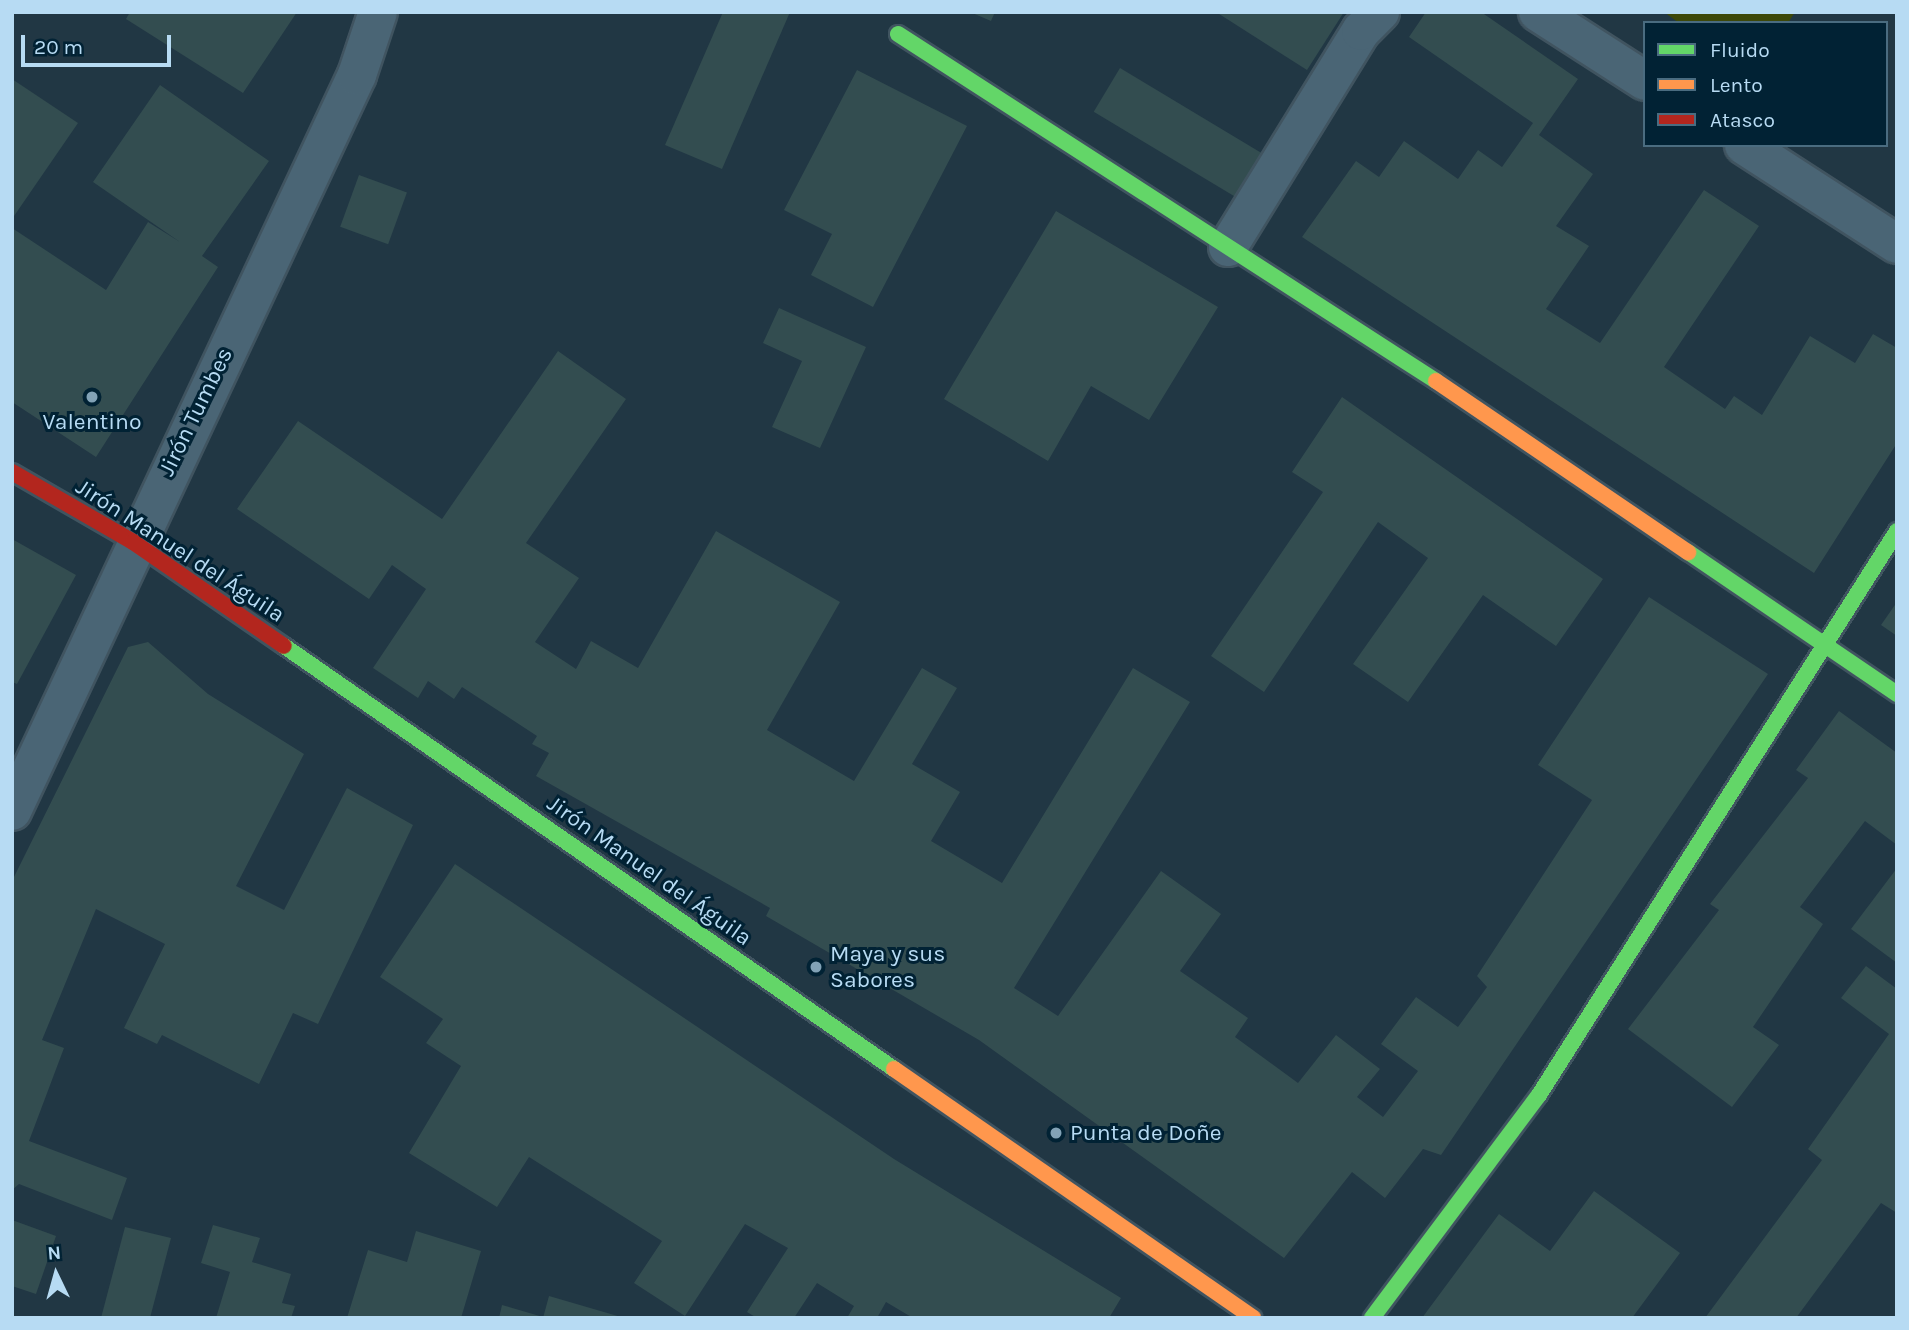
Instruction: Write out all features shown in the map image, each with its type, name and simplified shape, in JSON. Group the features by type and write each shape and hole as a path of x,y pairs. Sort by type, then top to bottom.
{"street":[{"name":"Jirón Tumbes","path":"12,811 133,542 357,75 378,12"},
{"path":"1228,247 1361,31 1380,12"},
{"path":"1538,12 1643,80"},
{"path":"898,34 1826,640 1897,694"},
{"path":"1747,147 1897,244"},
{"name":"Jirón Manuel del Águila","path":"12,472 133,542 1253,1318"},
{"path":"1372,1318 1539,1096 1897,531"}],"green space":[{"path":"1664,12 1795,12 1789,21 1676,21"}],"building":[{"path":"130,12 297,12 243,93 126,19"},
{"path":"723,12 790,12 722,169 665,145"},
{"path":"970,12 995,12 991,21"},
{"path":"1216,12 1344,12 1307,70"},
{"path":"1426,12 1481,12 1578,79 1539,135 1593,174 1556,226 1589,246 1546,309 1600,343 1704,190 1759,226 1664,367 1725,409 1734,396 1762,415 1810,336 1855,363 1873,334 1897,348 1897,443 1814,573 1302,237 1356,161 1379,177 1404,141 1458,179 1478,150 1502,167 1533,123 1409,37"},
{"path":"1120,68 1262,153 1236,197 1094,112"},
{"path":"857,70 967,126 873,307 811,275 832,234 784,210"},
{"path":"12,79 78,123 12,219"},
{"path":"160,85 269,161 202,256 218,267 96,457 12,402 12,228 106,290 148,222 180,242 93,182"},
{"path":"359,175 407,192 388,244 340,227"},
{"path":"1056,211 1218,307 1149,420 1091,386 1048,461 944,399"},
{"path":"779,308 866,347 820,448 772,427 802,361 763,343"},
{"path":"558,351 626,399 526,543 579,578 535,642 576,669 591,641 638,668 716,531 840,602 767,730 854,781 922,668 957,688 912,764 960,792 931,841 1002,883 1133,668 1190,702 1014,988 1058,1016 1161,871 1221,914 1180,971 1248,1018 1235,1037 1298,1083 1336,1035 1380,1069 1357,1097 1383,1117 1418,1071 1381,1044 1416,997 1458,1027 1487,987 1477,976 1592,800 1538,765 1649,597 1768,674 1441,1155 1423,1149 1385,1198 1352,1172 1284,1258 979,1040 766,916 770,908 536,776 549,753 532,744 537,736 462,687 454,699 428,681 418,698 373,668 426,589 392,565 369,599 237,509 298,421 442,519"},
{"path":"1342,397 1603,579 1556,646 1483,595 1408,702 1353,664 1428,558 1378,522 1264,692 1211,656 1323,492 1292,472"},
{"path":"12,539 76,575 17,684 12,682"},
{"path":"1897,602 1897,636 1881,625"},
{"path":"148,642 208,694 304,754 236,886 284,910 347,788 413,825 318,1024 293,1013 259,1084 162,1035 157,1044 124,1028 165,944 96,909 42,1040 64,1048 29,1141 127,1178 112,1220 19,1184 12,1190 12,881 128,647"},
{"path":"1839,711 1897,753 1897,845 1865,821 1800,907 1823,924 1753,1027 1779,1045 1732,1107 1628,1029 1719,910 1710,904 1808,778 1796,770"},
{"path":"455,864 894,1159 1121,1298 1109,1318 913,1318 886,1302 877,1318 847,1318 854,1306 817,1283 794,1318 757,1318 747,1312 788,1248 745,1224 685,1316 634,1283 662,1241 529,1157 497,1207 409,1153 461,1066 426,1043 443,1019 380,977"},
{"path":"1897,868 1897,963 1851,929"},
{"path":"1866,966 1897,989 1897,1213 1881,1203 1796,1318 1705,1318 1822,1160 1808,1149 1889,1034 1841,998"},
{"path":"1594,1191 1680,1253 1632,1318 1422,1318 1499,1214 1550,1251"},
{"path":"12,1220 56,1236 36,1294 12,1286"},
{"path":"213,1225 260,1238 252,1262 291,1274 282,1303 295,1306 291,1318 216,1318 230,1272 201,1263"},
{"path":"125,1227 171,1238 150,1318 101,1318"},
{"path":"416,1231 481,1251 461,1318 347,1318 368,1250 407,1262"},
{"path":"549,1296 621,1317 621,1318 543,1318"},
{"path":"502,1305 543,1317 543,1318 499,1318"}],"traffic: fast":[{"path":"898,34 1436,381"},
{"path":"1372,1318 1539,1095 1897,531"},
{"path":"1688,552 1897,694"},
{"path":"284,646 894,1069"}],"traffic: slow":[{"path":"1436,381 1688,552"},
{"path":"894,1069 1253,1318"}],"traffic: jam":[{"path":"12,472 133,542 284,646"}],"place":[{"name":"Valentino","path":"92,397"},
{"name":"Maya y sus Sabores","path":"816,967"},
{"name":"Punta de Doñe","path":"1056,1133"}]}
